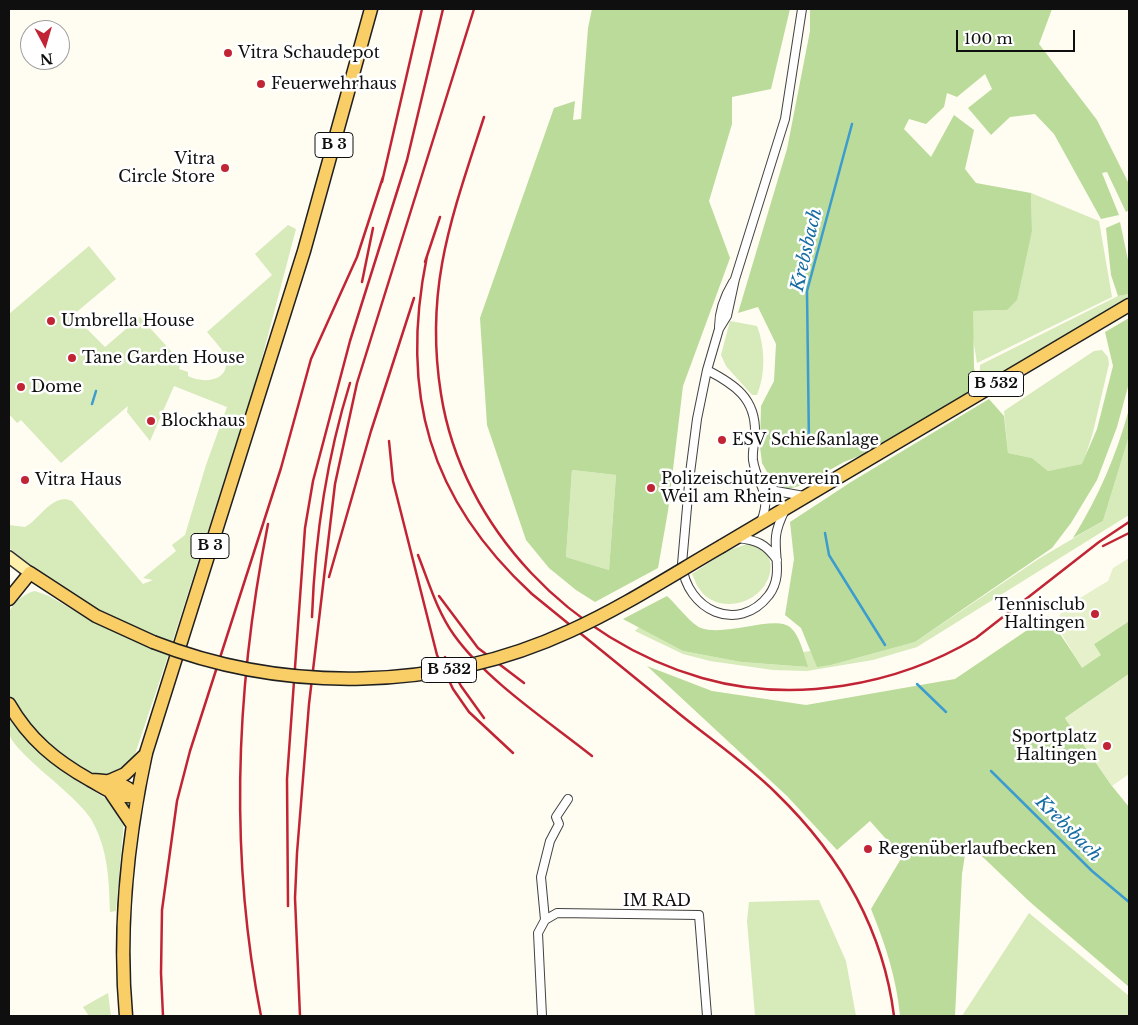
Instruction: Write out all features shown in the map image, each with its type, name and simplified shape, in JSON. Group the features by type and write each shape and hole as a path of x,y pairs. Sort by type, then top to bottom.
{"main road":[{"name":"B 3","path":"126,1016 122,955 124,900 132,824 146,753 324,181 371,9"},
{"name":"B 532","path":"30,573 96,616 152,642 210,661 272,674 353,679 437,672 509,655 569,632 611,611 1129,304"},
{"path":"9,599 30,573"},
{"path":"9,704 24,728 43,748 70,769 110,787 126,786 137,796"},
{"path":"110,787 146,753"},
{"path":"110,787 132,824"}],"street":[{"path":"785,508 777,531 777,579 770,594 754,608 739,613 718,613 703,605 691,593 684,579 682,553 690,473 707,370 719,330 727,316 735,279 785,119 802,9"},
{"path":"707,370 731,382 742,392 754,417 754,460 767,502 761,522"},
{"path":"760,478 776,491 806,496"},
{"path":"736,538 759,542 766,546 777,560"},
{"path":"9,557 30,573"},
{"path":"542,1016 538,933 545,920 540,877 550,841 559,824 556,817 568,799"},
{"name":"IM RAD","path":"545,920 557,913 698,915 707,1016"}],"green space":[{"path":"592,9 790,9 771,89 732,97 732,124 709,201 730,258 683,386 668,511 658,568 595,602 576,590 549,568 526,540 487,425 480,318 554,108 575,101 573,120 581,119 588,28","holes":["572,470 616,475 609,570 566,557"]},
{"path":"810,9 1052,9 1039,44 1097,120 1129,184 1129,210 1126,212 1107,172 1102,173 1119,215 1101,219 1054,134 1035,114 1010,117 991,135 968,108 992,89 985,74 957,97 947,93 944,107 926,124 909,119 904,129 931,157 954,115 974,130 965,169 976,183 1031,193 1032,231 1017,300 1007,310 973,311 974,368 979,386 867,453 844,462 803,485 788,489 772,481 762,463 760,447 761,406 774,381 776,344 758,307 738,313 787,149 810,31"},
{"path":"1031,193 1099,221 1112,297 977,363 973,339 973,311 1007,310 1032,231"},
{"path":"1120,222 1128,260 1129,294 1118,296 1111,275 1106,228"},
{"path":"288,225 296,229 257,377 172,643 150,635 107,614 46,576 9,548 9,525 25,527 53,503 65,499 72,501 143,584 153,580 143,578 176,551 172,545 185,535 206,465 227,407 174,386 150,441 127,412 128,406 61,463 21,420 17,423 9,414 9,314 89,246 116,279 73,315 105,347 140,317 181,362 179,369 188,372 188,376 193,378 200,380 213,379 223,374 226,361 221,349 207,332 272,275 255,254"},
{"path":"1129,294 1128,297 979,386 980,365 1118,296"},
{"path":"1129,318 1129,383 1117,427 1097,480 1071,523 1052,548 915,642 831,665 817,667 801,628 785,615 794,559 790,522 851,482 989,399 1004,416 1008,453 1032,458 1048,471 1082,464 1097,429 1113,366 1105,332"},
{"path":"730,321 757,326 760,334 763,351 763,369 757,395 752,395 726,366 721,355"},
{"path":"1102,350 1108,357 1109,364 1093,432 1083,464 1048,471 1032,458 1008,453 1004,411 1094,351"},
{"path":"1129,409 1129,436 1103,521 1073,538 1091,507 1106,475 1119,443"},
{"path":"1129,436 1129,515 917,647 873,660 807,671 773,670 710,661 683,654 635,631 639,627 683,651 741,662 807,667 803,652 811,651 817,666 831,665 915,642 1040,558 1103,521"},
{"path":"572,470 616,475 609,570 566,557"},
{"path":"747,544 761,549 768,557 771,568 768,579 761,590 750,598 736,603 720,603 707,597 698,588 692,574 727,551"},
{"name":"Tennisclub Haltingen","path":"1129,558 1129,621 1094,644 1101,655 1082,668 1055,623 1065,607 1108,581 1113,568"},
{"path":"35,591 49,596 95,623 169,653 134,757 122,770 109,774 94,773 79,767 50,746 38,734 20,713 12,700 9,692 8,677 9,612 20,598"},
{"path":"667,596 688,618 701,628 724,630 763,624 784,624 791,628 797,636 808,667 741,662 683,651 623,619"},
{"path":"1048,616 1082,667 1094,644 1129,621 1129,674 1065,718 1112,786 1129,807 1129,987 1030,902 967,842 962,874 955,1016 900,1016 890,962 871,909 902,857 870,821 837,850 787,796 647,666 712,691 806,705 955,679"},
{"name":"Sportplatz Haltingen","path":"1129,674 1129,774 1112,786 1065,718"},
{"path":"9,714 34,746 68,775 111,802 124,820 116,911 110,912 108,876 104,852 97,830 83,809 21,751 13,741 9,733"},
{"path":"819,900 846,961 856,1016 755,1016 747,921 749,902"},
{"path":"1029,913 1129,996 1129,1016 962,1016"},
{"path":"108,993 111,1016 89,1016 83,1007"}],"waterway":[{"name":"Krebsbach","path":"809,445 807,291 852,124"},
{"path":"92,404 96,391"},
{"name":"Krebsbach","path":"825,533 829,555 885,645"},
{"name":"Krebsbach","path":"917,684 946,712"},
{"name":"Krebsbach","path":"991,771 1092,871 1129,902"}],"railway":[{"path":"382,182 422,9"},
{"path":"288,906 287,779 305,528 313,481 350,341 407,160 443,9"},
{"path":"300,1016 295,898 297,853 309,704 335,484 357,383 474,9"},
{"path":"484,117 461,187 444,253 436,320 441,394 453,443 472,490 499,533 531,573 568,607 610,637 655,661 702,678 737,686 772,689 808,689 843,686 878,679 945,655 976,638 1099,542 1129,522"},
{"path":"163,1016 161,973 162,910 177,801 190,751 281,468 311,359 357,257 383,177"},
{"path":"425,262 440,217"},
{"path":"362,282 373,228"},
{"path":"427,256 419,306 417,353 421,398 430,441 446,481 468,520 497,558 532,594 754,773 799,817 839,868 869,923 880,953 894,1016"},
{"path":"329,577 371,431 414,298"},
{"path":"312,617 316,557 323,498 334,441 350,383"},
{"path":"389,441 393,481 437,655 453,689 469,712 513,753"},
{"path":"261,1016 244,894 240,770 249,646 268,524"},
{"path":"1103,546 1129,533"},
{"path":"418,555 448,626 468,652 519,700 592,756"},
{"path":"439,596 478,648 524,683"},
{"path":"445,657 461,686 484,718"}],"place":[{"name":"Vitra Schaudepot","path":"228,53"},
{"name":"Feuerwehrhaus","path":"261,84"},
{"name":"Vitra Circle Store","path":"225,168"},
{"name":"Umbrella House","path":"51,321"},
{"name":"Tane Garden House","path":"72,358"},
{"name":"Dome","path":"21,387"},
{"name":"Blockhaus","path":"151,421"},
{"name":"ESV Schießanlage","path":"722,440"},
{"name":"Vitra Haus","path":"25,480"},
{"name":"Polizeischützenverein Weil am Rhein","path":"651,488"},
{"name":"Tennisclub Haltingen","path":"1095,614"},
{"name":"Sportplatz Haltingen","path":"1107,746"},
{"name":"Regenüberlaufbecken","path":"868,849"}]}
